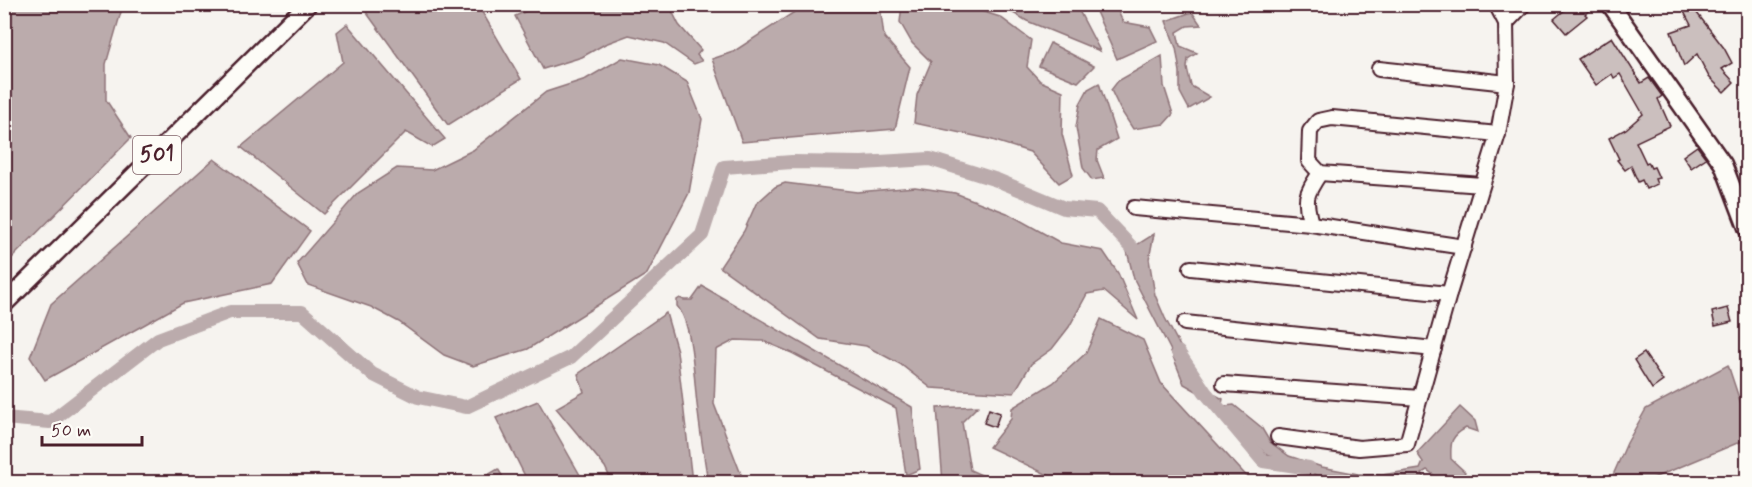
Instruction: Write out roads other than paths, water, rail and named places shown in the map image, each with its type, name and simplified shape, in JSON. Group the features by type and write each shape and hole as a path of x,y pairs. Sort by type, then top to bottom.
{"main road":[{"name":"501","path":"4,304 308,4"},
{"path":"1610,4 1723,164 1748,230"}],"street":[{"path":"1278,437 1359,448 1407,444 1449,294 1498,134 1507,83 1506,23 1496,4"},
{"path":"1506,23 1524,4"},
{"path":"1379,69 1507,83"},
{"path":"1482,185 1320,173 1309,161 1311,131 1318,121 1332,118 1498,134"},
{"path":"1311,224 1306,208 1307,194 1320,173"},
{"path":"1134,208 1311,224 1464,247"},
{"path":"1191,268 1449,294"},
{"path":"1185,323 1434,349"},
{"path":"1224,384 1420,398"}],"waterway":[{"path":"4,418 50,422 158,339 230,312 302,312 372,374 418,397 466,407 571,357 702,235 724,167 792,162 862,163 930,159 997,180 1064,208 1097,211 1141,257 1142,263"},
{"path":"1178,352 1205,392 1263,461 1309,468"}]}
